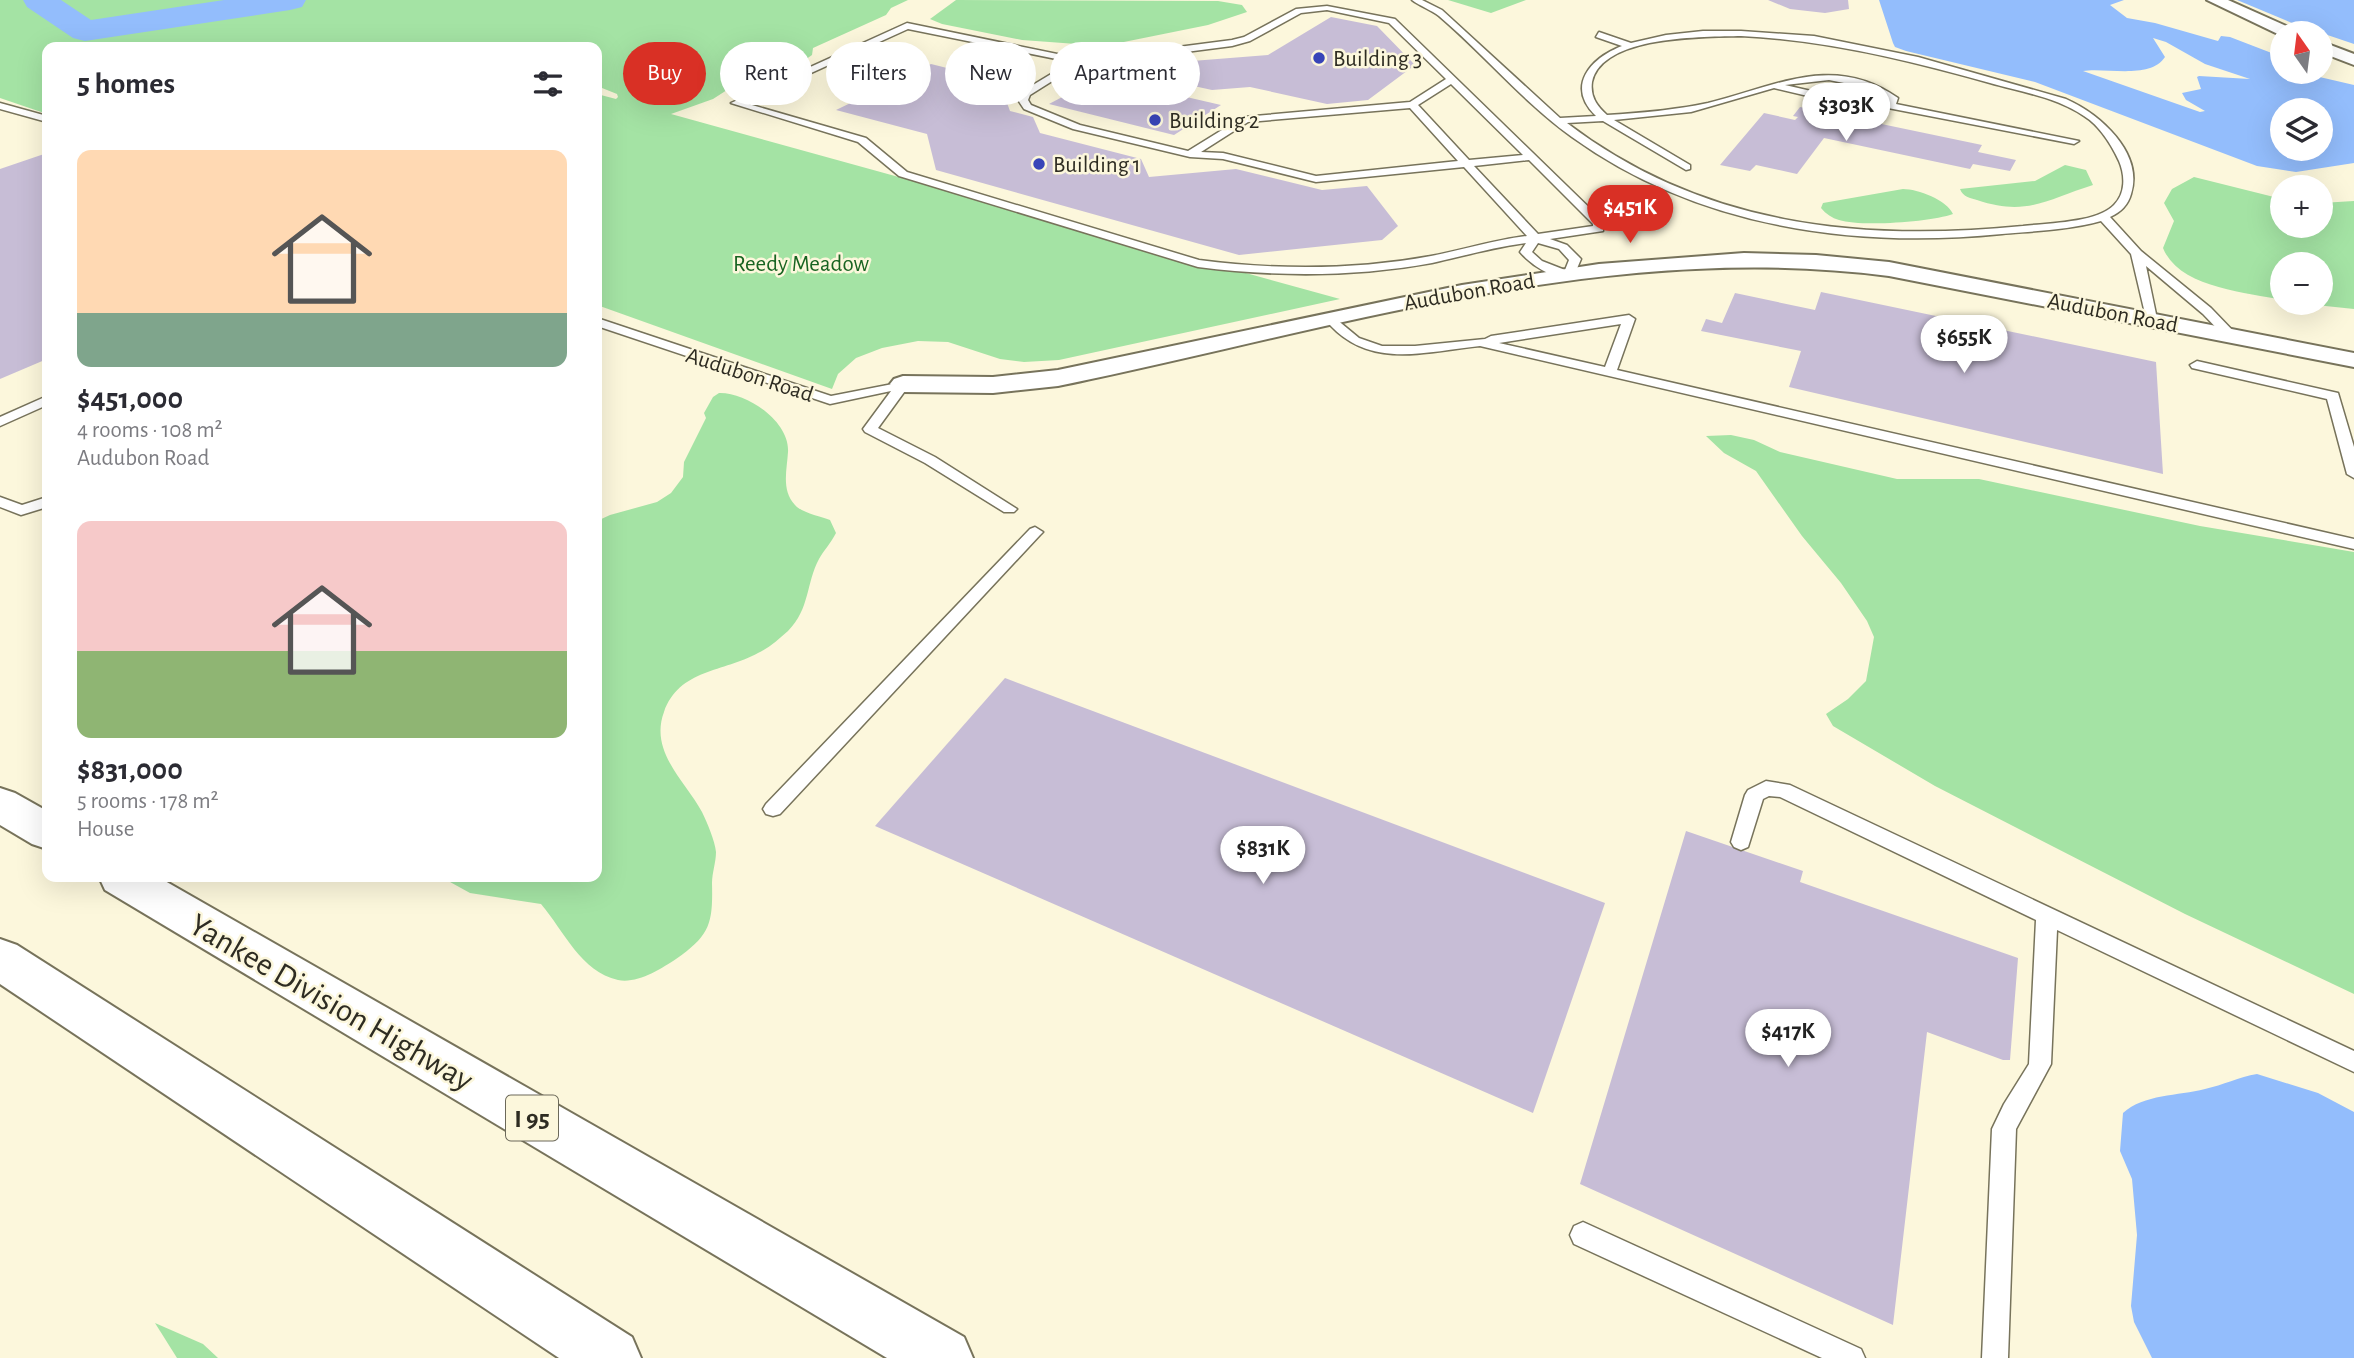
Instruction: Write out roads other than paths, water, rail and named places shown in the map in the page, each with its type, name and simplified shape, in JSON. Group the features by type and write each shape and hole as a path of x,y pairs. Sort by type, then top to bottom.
{"highway":[{"path":"0,804 42,829"},
{"name":"Yankee Division Highway","path":"130,882 943,1358"},
{"path":"0,959 611,1358"}],"street":[{"path":"2216,0 2270,24"},
{"path":"2333,51 2354,60"},
{"name":"Audubon Road","path":"903,384 993,385 1058,378 1449,293 1569,275 1717,259 1821,260 1945,278 2354,360"}],"lane":[{"path":"1416,0 1442,15 1558,121 1615,161 1663,188 1714,207 1777,224 1837,232 1932,235 2018,230 2103,216 2119,208 2130,176 2118,150 2093,118 2083,110 2034,92 1867,46 1717,30 1666,37 1632,46 1609,55 1592,69 1587,94 1594,108 1605,118 1686,167"},
{"path":"1050,58 907,26 736,103 865,142 903,174 1216,266 1304,271 1355,268 1433,259 1486,245 1594,231 1600,226 1391,20 1331,8 1298,10 1247,39 1200,47"},
{"path":"1599,35 1632,46"},
{"path":"1558,121 1711,106 1805,76 1830,77 1864,84 1895,100 1888,105"},
{"path":"1050,78 1026,93 1023,100 1027,107 1077,127 1191,153 1223,156 1316,179 1530,157"},
{"path":"1191,153 1249,118 1412,105 1452,79"},
{"path":"1774,85 1846,102 1888,105 2074,141"},
{"path":"1412,105 1535,238 1563,247 1575,259 1569,275 1538,264 1526,252 1535,238"},
{"path":"0,106 18,108 42,117"},
{"path":"2103,216 2137,253 2207,311 2231,335"},
{"path":"2137,253 2151,319"},
{"path":"1330,318 1351,339 1367,348 1388,351 1480,342 1629,319 1610,371"},
{"name":"Audubon Road","path":"602,324 830,400 903,384"},
{"path":"1480,342 2354,544"},
{"path":"2197,365 2333,396 2350,447 2354,474"},
{"path":"903,384 870,429 930,460 1009,509"},
{"path":"0,422 42,402"},
{"path":"0,502 21,510 42,504"},
{"path":"773,809 1035,532"},
{"path":"1741,842 1755,795 1766,788 1783,790 2354,1062"},
{"path":"1995,1358 2004,1129 2009,1115 2036,1077 2040,1064 2047,916"},
{"path":"1583,1234 1852,1358"}],"water":[{"path":"1879,0 2124,0 2110,5 2127,18 2218,41 2221,36 2230,37 2270,52 2270,84 2333,84 2333,80 2354,85 2354,163 2296,172 2257,166 2035,82 1895,47","holes":["2153,38 2166,42 2205,64 2250,79 2197,77 2201,89 2182,93 2186,100 2205,111 2200,112 2083,71 2149,68 2165,57"]},
{"path":"2237,0 2354,0 2354,44 2333,37 2333,21 2287,21"},
{"path":"2257,1074 2318,1093 2354,1112 2354,1358 2152,1358 2134,1322 2131,1306 2137,1235 2132,1179 2120,1151 2123,1113 2151,1099 2205,1089"}],"waterway":[{"path":"39,0 85,31 290,0"}],"place":[{"name":"Building 3","path":"1319,58"},
{"name":"Building 2","path":"1155,120"},
{"name":"Building 1","path":"1039,164"}],"park label":[{"name":"Reedy Meadow","path":"801,263"}]}
